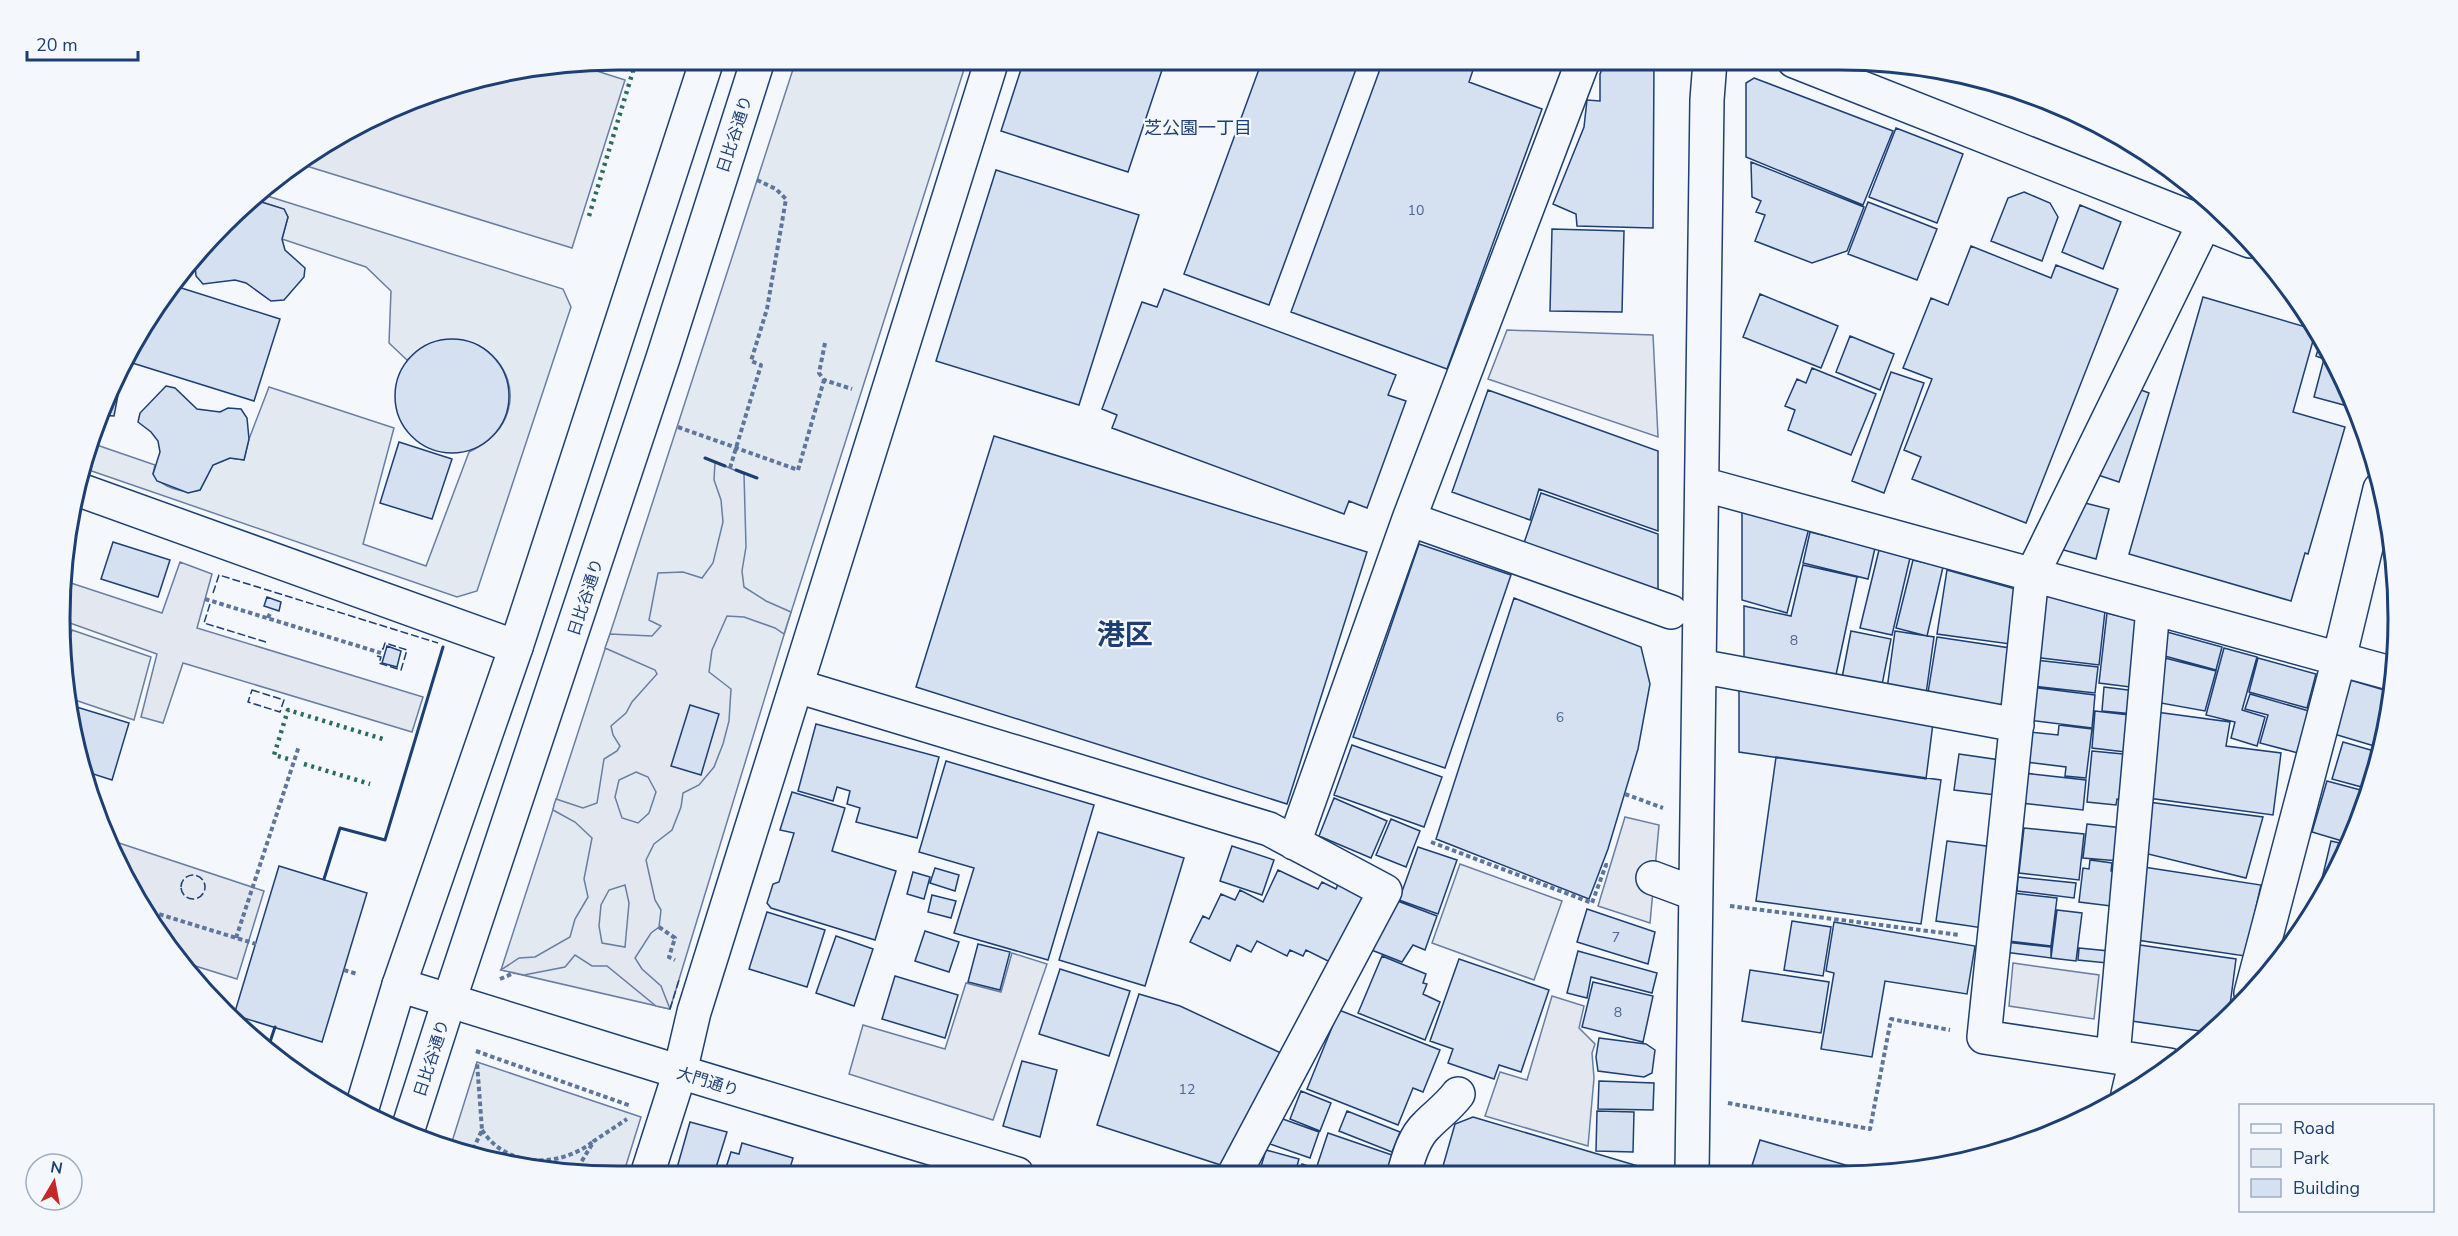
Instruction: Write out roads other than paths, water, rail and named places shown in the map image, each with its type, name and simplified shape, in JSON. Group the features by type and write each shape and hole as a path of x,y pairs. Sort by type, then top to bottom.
{"street":[{"path":"364,1102 399,985 516,647 704,70"},
{"name":"日比谷通り","path":"409,1124 566,655 749,70"},
{"path":"648,1166 652,1109 680,1072 694,1012 989,70"},
{"path":"1294,843 1409,519 1580,70"},
{"path":"1692,1166 1710,899 1699,666 1709,70"},
{"path":"1817,70 2230,234"},
{"path":"2158,1063 1984,1036 2032,575 2204,224"},
{"path":"1702,484 2385,671"},
{"path":"85,492 516,647"},
{"path":"2256,974 2376,506"},
{"path":"1409,519 1671,612"},
{"path":"2127,1084 2124,1058 2153,608"},
{"path":"1699,666 2017,725"},
{"path":"797,686 1269,829 1385,891 1239,1166"},
{"path":"1653,878 1710,899"},
{"name":"大門通り","path":"399,985 991,1166"},
{"path":"1406,1166 1412,1147 1426,1126 1446,1110 1458,1094"}],"district":[{"name":"芝公園一丁目","path":"1198,128"},
{"name":"港区","path":"1125,634"}]}
